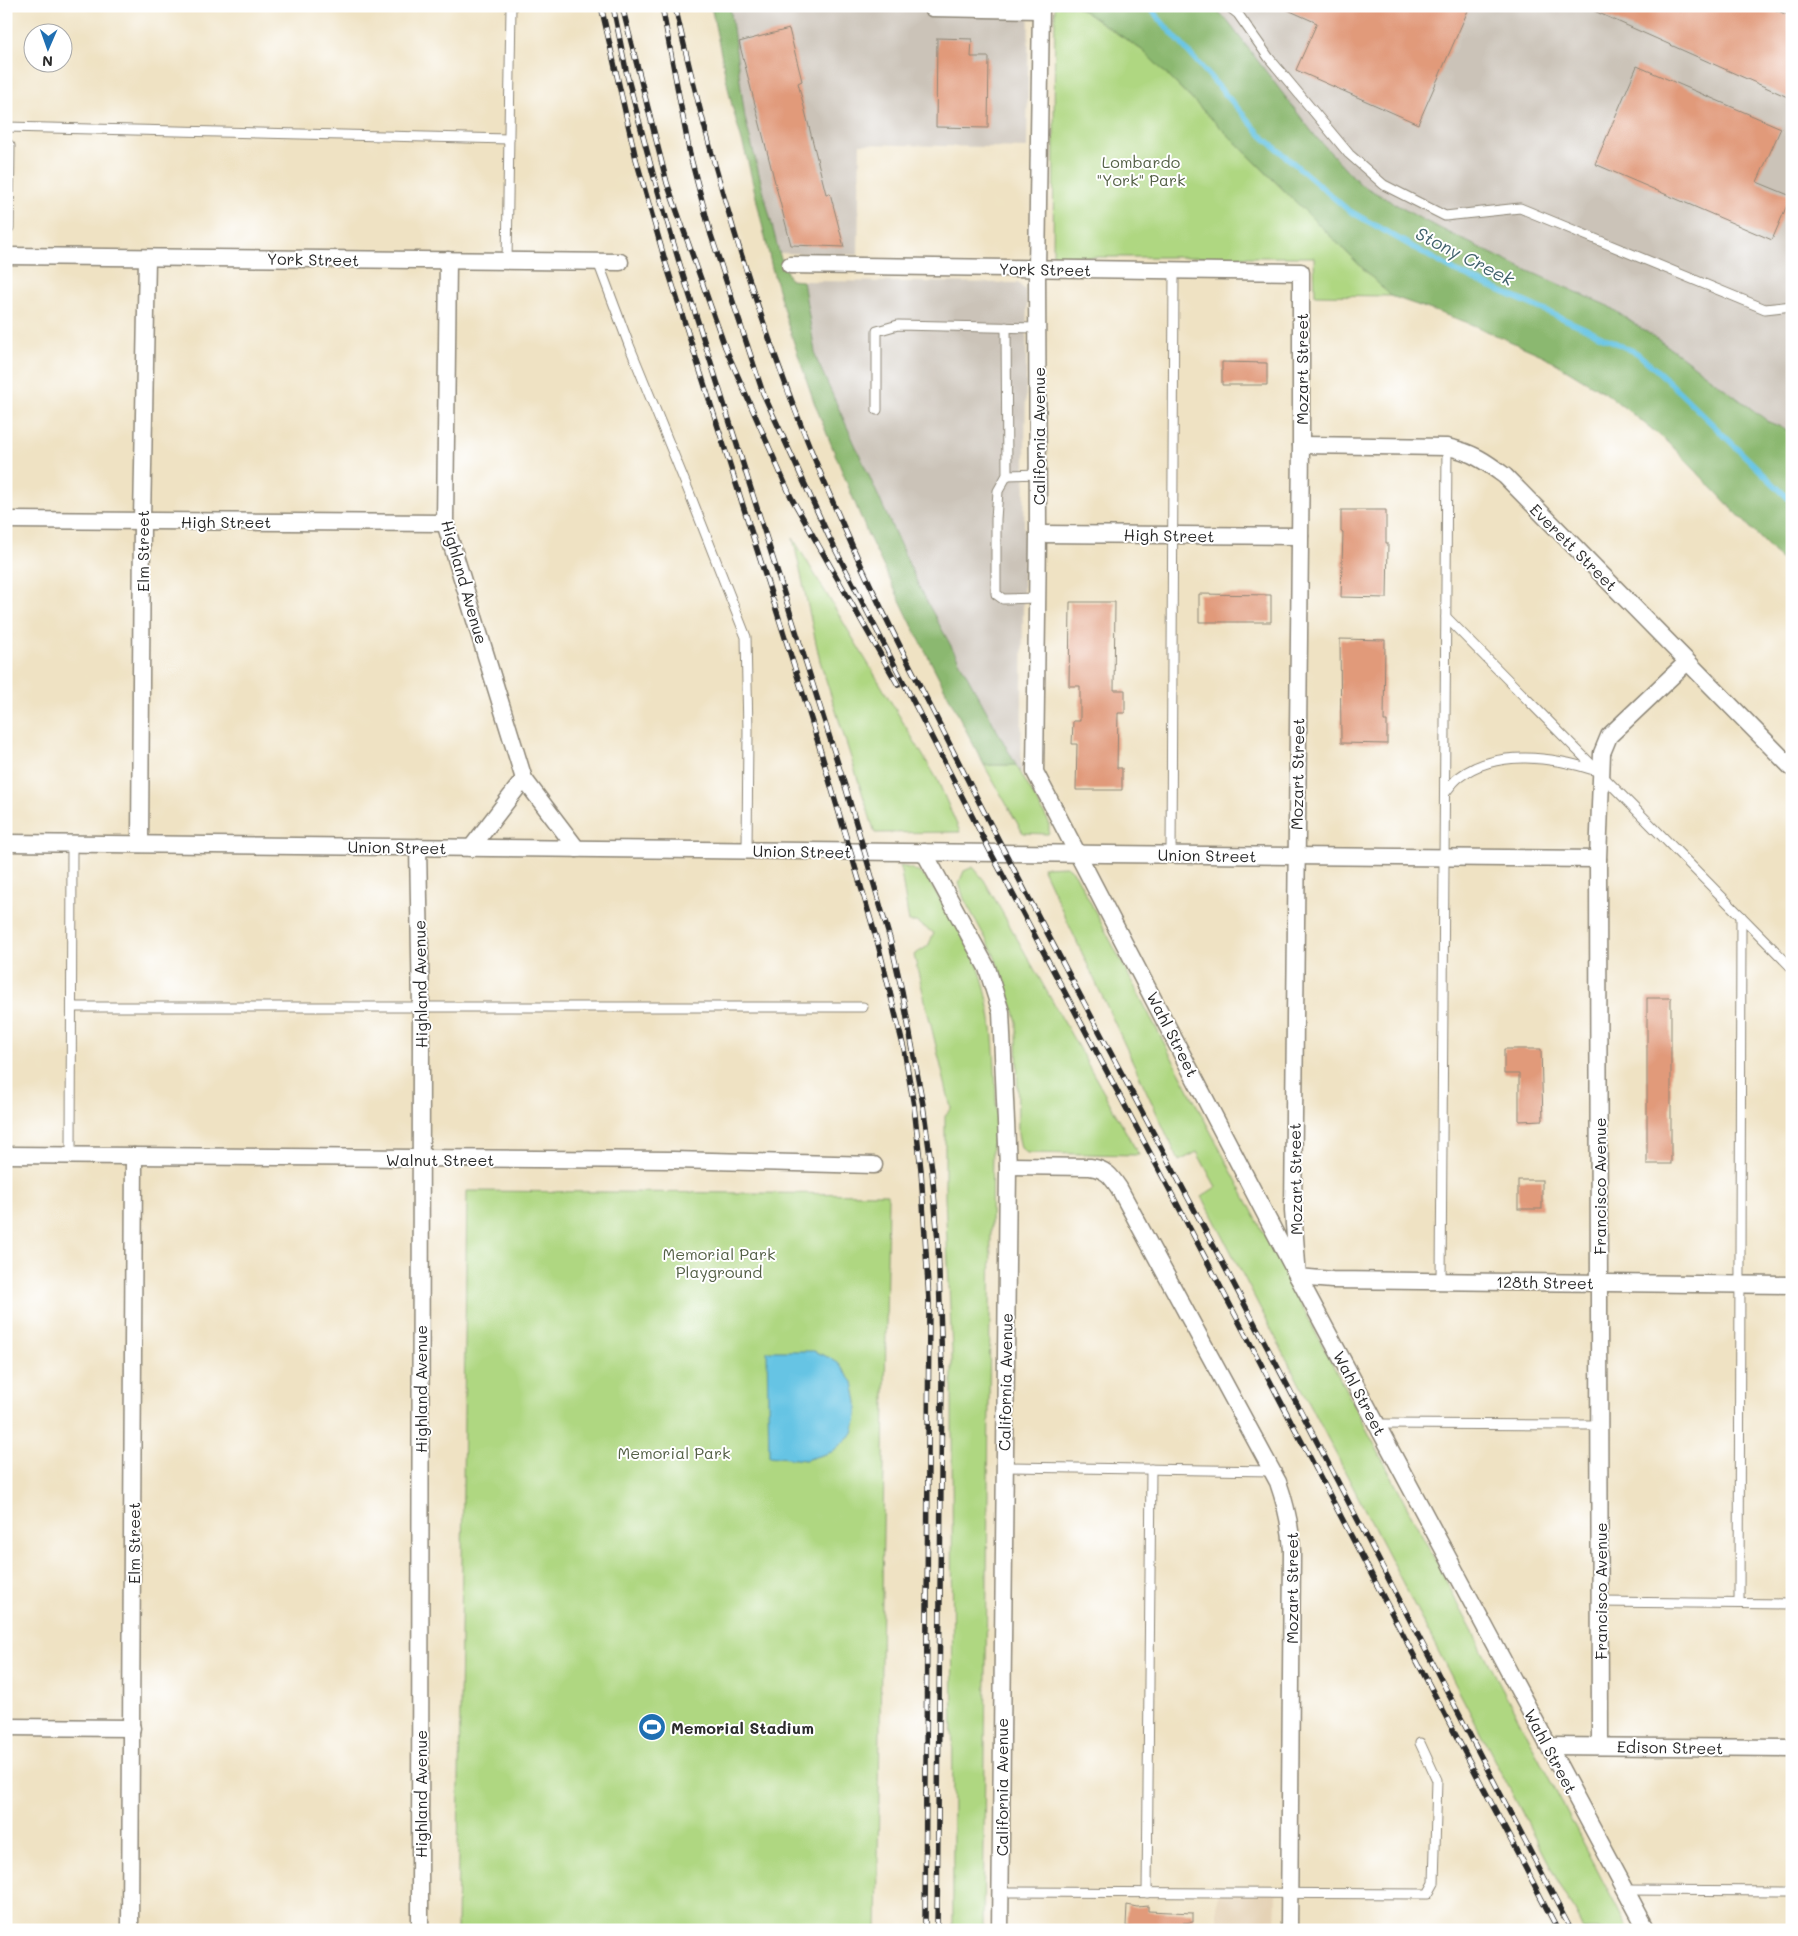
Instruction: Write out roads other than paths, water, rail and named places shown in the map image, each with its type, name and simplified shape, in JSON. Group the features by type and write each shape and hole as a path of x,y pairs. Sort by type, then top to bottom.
{"street":[{"path":"932,8 1041,8"},
{"name":"California Avenue","path":"1041,8 1037,269 1038,534 1035,772 1079,854"},
{"name":"York Street","path":"6,256 620,262"},
{"name":"Elm Street","path":"140,844 142,520 147,258"},
{"name":"Highland Avenue","path":"448,260 445,522 524,779 576,849"},
{"name":"York Street","path":"790,265 1301,272"},
{"name":"Mozart Street","path":"1298,1277 1293,1210 1301,272"},
{"name":"Everett Street","path":"1301,445 1447,447 1466,451 1485,461 1505,476 1792,768"},
{"name":"High Street","path":"6,520 445,522"},
{"name":"High Street","path":"1038,534 1300,536"},
{"name":"Francisco Avenue","path":"1600,1746 1598,859 1600,772 1602,753 1609,736 1687,662"},
{"path":"471,848 524,779"},
{"name":"Union Street","path":"6,843 1598,859"},
{"name":"Highland Avenue","path":"418,847 421,1007 420,1930"},
{"name":"California Avenue","path":"924,852 987,968 1001,1012 1008,1166 1000,1930"},
{"name":"Wahl Street","path":"1079,854 1298,1277 1647,1930"},
{"name":"Walnut Street","path":"6,1155 673,1160 874,1165"},
{"name":"Elm Street","path":"130,1930 134,1156"},
{"name":"Mozart Street","path":"1008,1166 1090,1167 1108,1172 1119,1188 1272,1471 1284,1499 1292,1533 1289,1930"},
{"name":"128th Street","path":"1298,1277 1332,1280 1792,1285"},
{"path":"6,1727 132,1728"},
{"name":"Edison Street","path":"1548,1746 1792,1748"}],"lane":[{"path":"508,261 511,6"},
{"path":"1228,6 1238,14 1270,58 1349,154 1384,185 1445,216 1520,208 1764,309 1792,306"},
{"path":"6,127 509,139"},
{"path":"6,142 10,146 9,228"},
{"path":"598,262 629,345 746,637 748,731 747,850"},
{"path":"1171,855 1174,271"},
{"path":"877,410 877,332 898,325 1037,328"},
{"path":"1006,327 1007,475 998,491 996,594 1004,599 1037,598"},
{"path":"1441,1281 1447,447"},
{"path":"1007,475 1038,474"},
{"path":"1446,617 1792,968"},
{"path":"1445,793 1456,779 1468,771 1487,763 1512,759 1548,759 1577,764 1600,772"},
{"path":"71,1156 72,844"},
{"path":"1739,1603 1741,916"},
{"path":"72,1007 863,1008"},
{"path":"1376,1424 1599,1425"},
{"path":"1004,1466 1272,1471"},
{"path":"1147,1892 1151,1469"},
{"path":"1600,1602 1792,1604"},
{"path":"1000,1892 1428,1894 1434,1883 1437,1780 1420,1743"},
{"path":"1626,1890 1792,1891"}],"water":[{"path":"767,1351 814,1351 838,1363 853,1382 857,1402 857,1417 853,1433 832,1452 805,1460 769,1456"}],"waterway":[{"name":"Stony Creek","path":"1148,6 1262,136 1348,210 1455,271 1637,353 1792,502"}],"railway":[{"path":"601,6 636,159 666,264 811,719 878,944 904,1049 914,1106 921,1170 929,1301 925,1930"},
{"path":"613,6 627,75 653,174 680,265 846,789 890,939 902,991 923,1105 932,1170 938,1241 942,1369 937,1930"},
{"path":"622,6 667,183 725,347 791,497 898,685"},
{"path":"662,6 690,155 711,235 763,393 829,537 991,853 1558,1930"},
{"path":"675,6 708,141 727,208 770,340 793,406 819,470 868,580 1020,881 1318,1443 1571,1930"}],"place":[{"name":"Memorial Stadium","path":"652,1727"}],"park label":[{"name":"Lombardo \"York\" Park","path":"1141,170"},
{"name":"Memorial Park Playground","path":"719,1262"},
{"name":"Memorial Park","path":"674,1452"}]}
